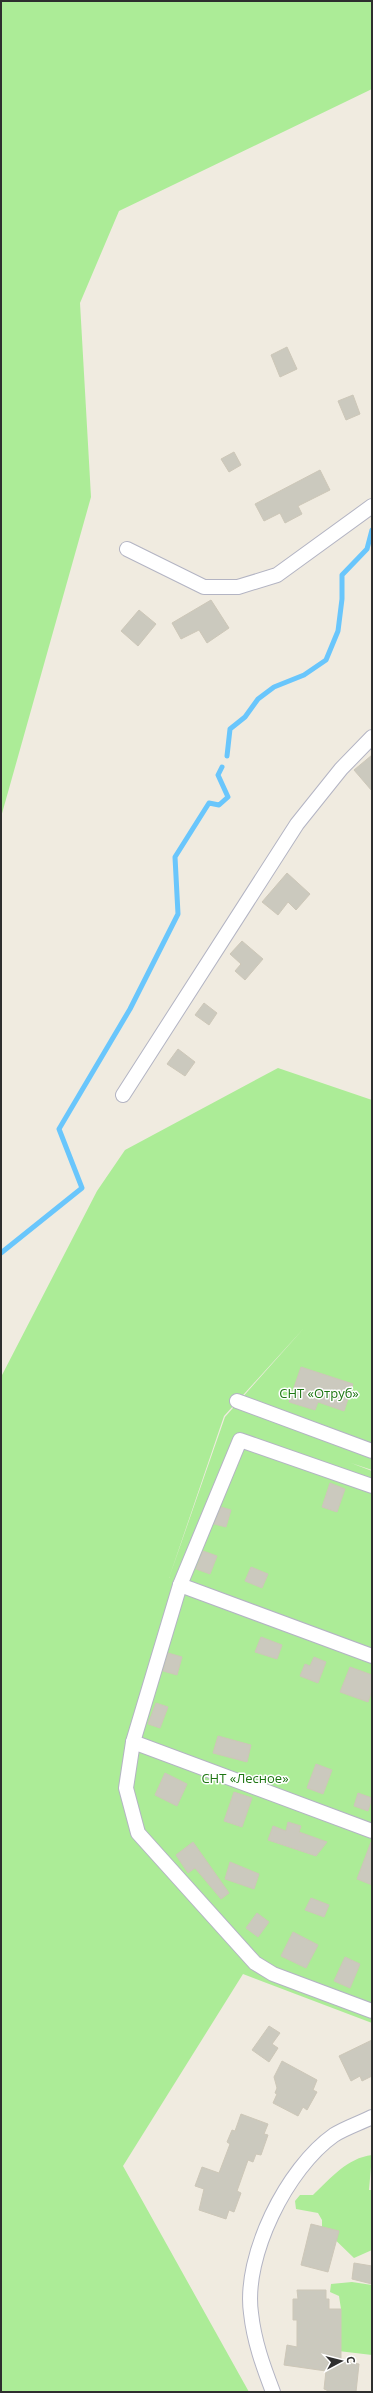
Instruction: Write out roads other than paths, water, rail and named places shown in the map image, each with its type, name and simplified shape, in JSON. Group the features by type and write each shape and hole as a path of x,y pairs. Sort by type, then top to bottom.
{"street":[{"path":"127,549 204,587 238,587 277,575 371,509"},
{"path":"123,1095 297,824 341,769 372,737"},
{"path":"237,1401 372,1452"},
{"path":"372,1486 240,1440 180,1585 133,1742 126,1788 138,1833 255,1963 273,1974 372,2011"},
{"path":"180,1585 372,1656"},
{"path":"133,1742 372,1831"},
{"path":"273,2392 260,2358 250,2312 253,2265 273,2211 298,2170 334,2135 372,2117"}],"waterway":[{"path":"227,756 230,729 245,717 258,699 274,687 304,675 326,660 338,631 342,599 342,575 367,549 372,530"},
{"path":"1,1253 82,1188 59,1129 130,1009 178,914 175,857 209,803 219,805 228,797 218,775 222,767"}],"park label":[{"name":"СНТ «Отруб»","path":"319,1393"},
{"name":"СНТ «Лесное»","path":"245,1778"}]}
